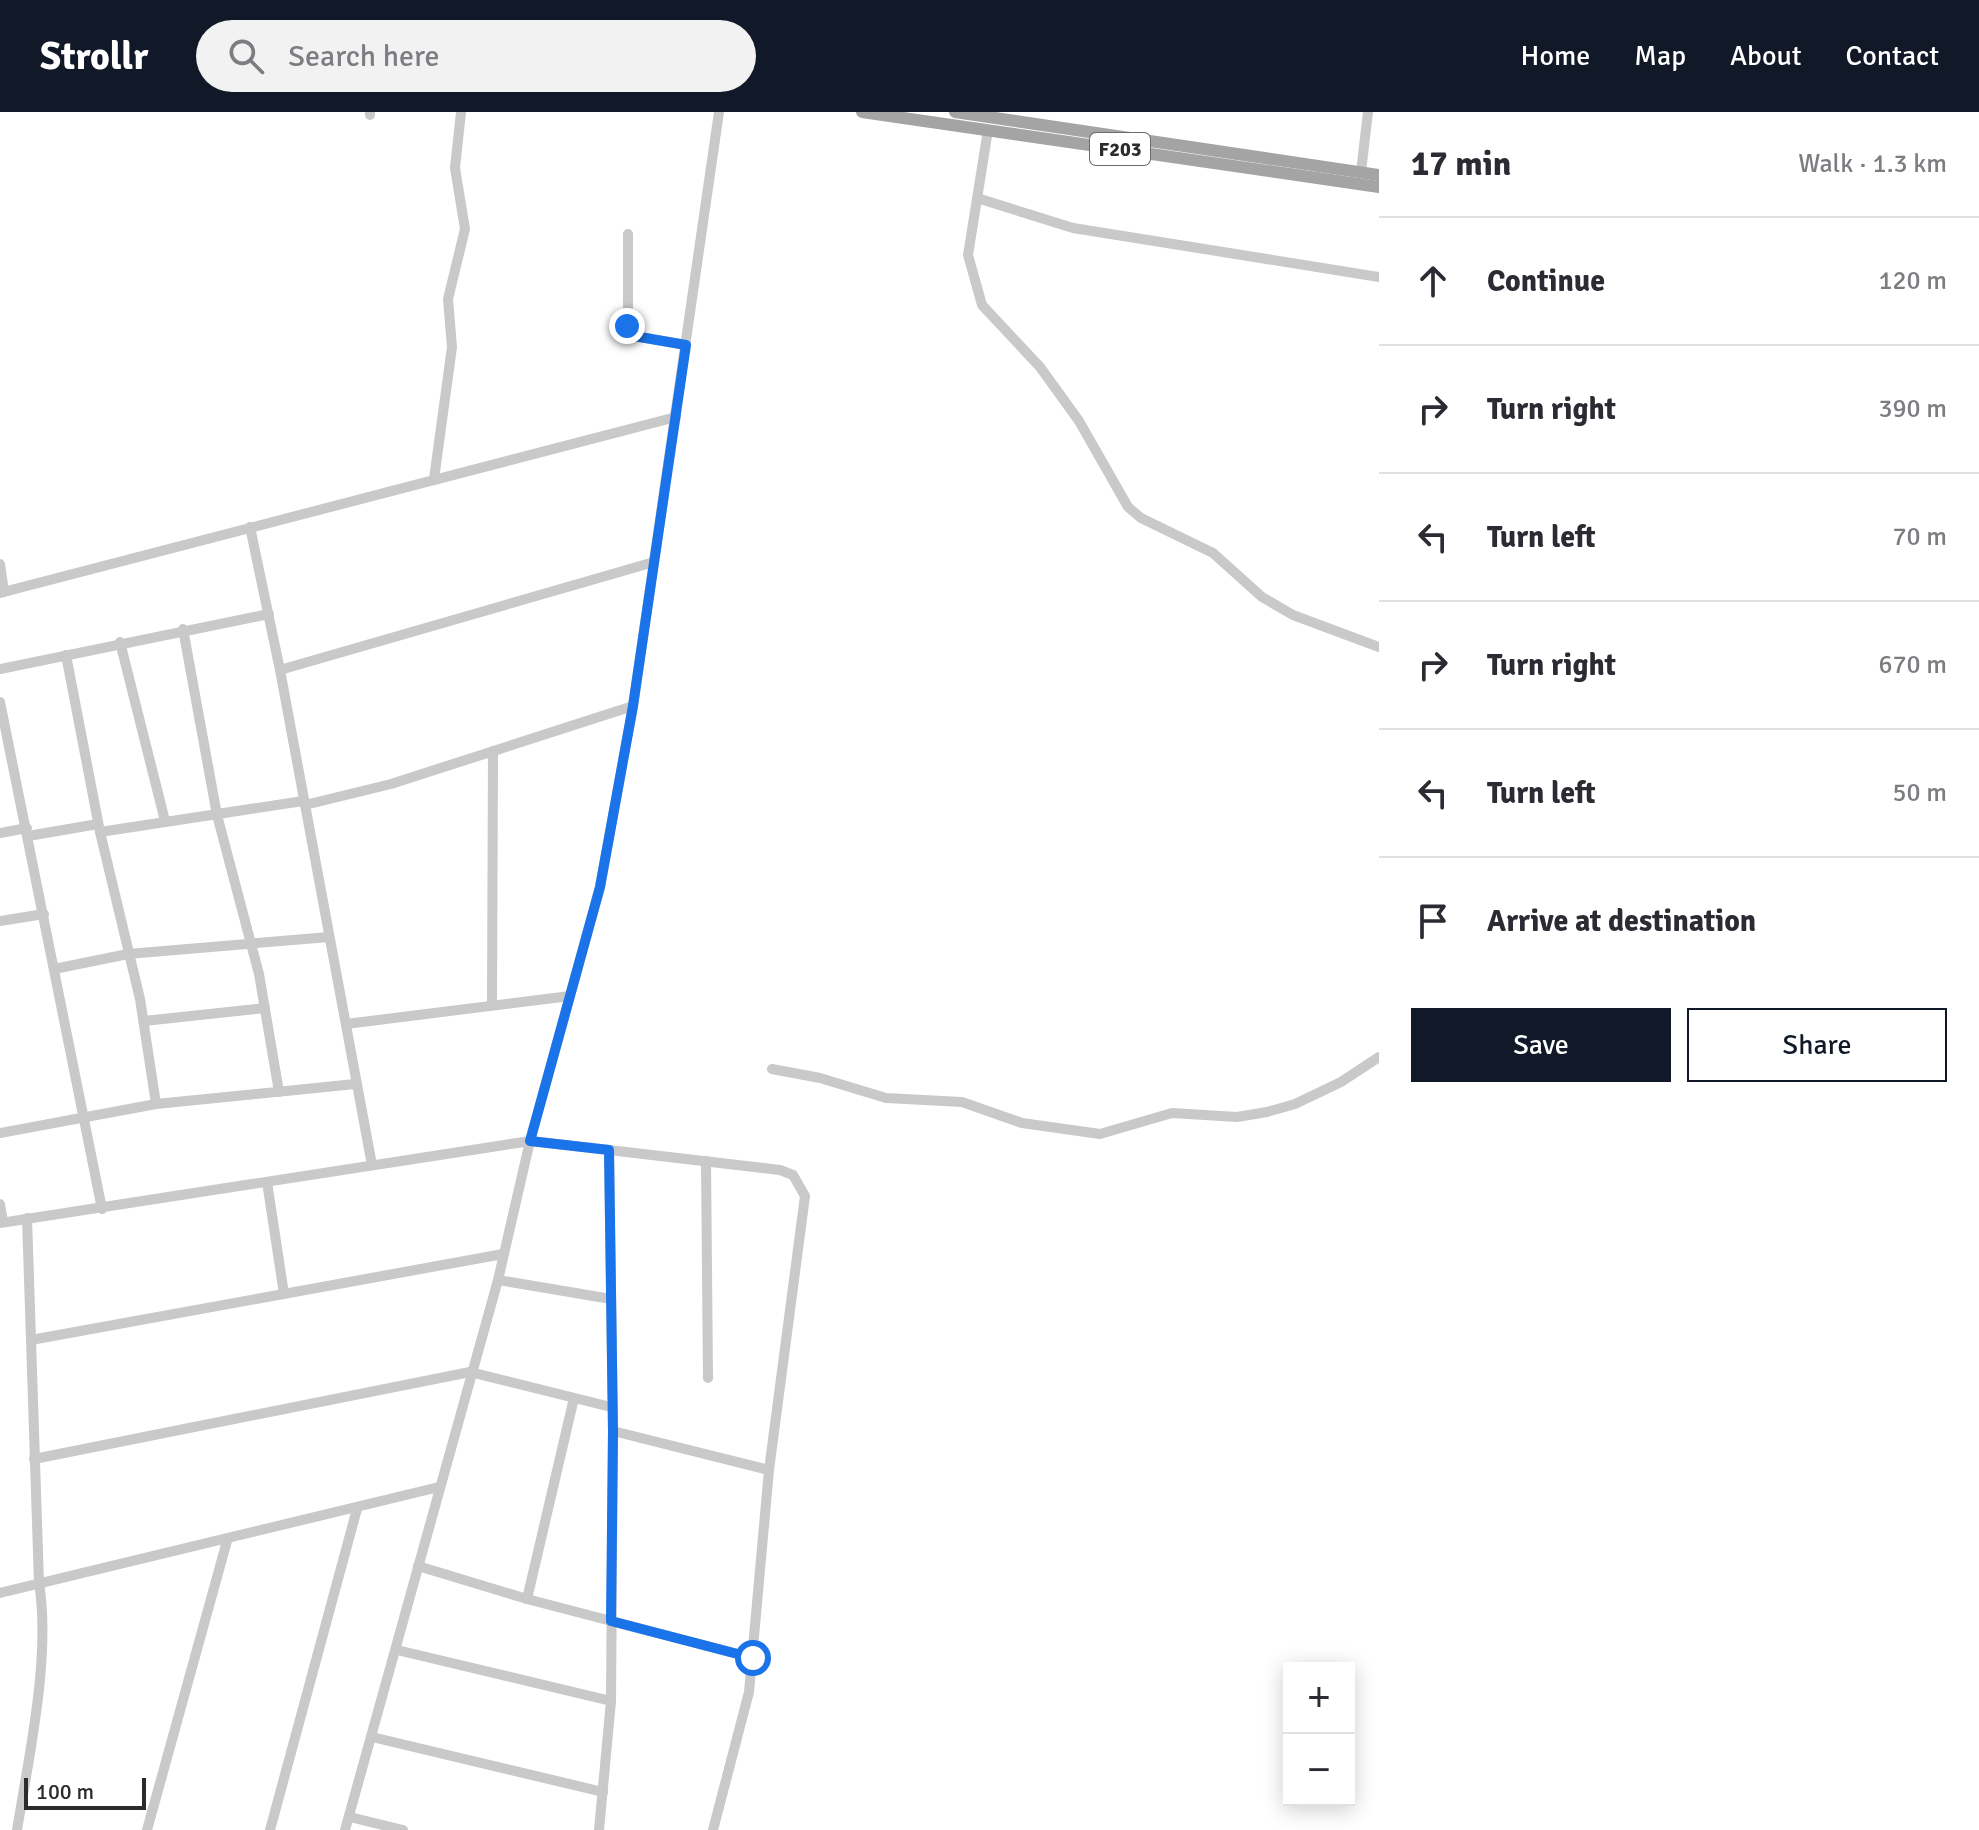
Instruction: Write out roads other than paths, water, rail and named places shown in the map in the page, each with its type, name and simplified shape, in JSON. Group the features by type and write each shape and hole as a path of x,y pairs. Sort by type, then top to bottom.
{"main road":[{"name":"F203","path":"862,112 1379,187"},
{"name":"F203","path":"955,112 1379,175"}],"street":[{"path":"434,479 452,347 448,299 465,229 455,168 461,112"},
{"path":"345,1830 498,1280 530,1141 600,887 633,706 719,112"},
{"path":"1361,172 1368,112"},
{"path":"988,130 968,255 970,275 982,305 1040,367 1079,421 1128,507 1141,518 1213,553 1262,597 1293,615 1379,647"},
{"path":"977,198 1073,228 1379,277"},
{"path":"628,234 628,331 634,336 686,345"},
{"path":"0,564 2,593 676,417"},
{"path":"250,527 280,670 372,1165"},
{"path":"280,670 654,562"},
{"path":"0,669 183,629 269,614"},
{"path":"183,629 217,815 265,1008 279,1092"},
{"path":"120,642 165,821"},
{"path":"66,655 99,828 144,1021 156,1104"},
{"path":"0,702 102,1209"},
{"path":"0,833 99,828 304,803 391,784 633,706"},
{"path":"492,1004 493,751"},
{"path":"0,921 44,914"},
{"path":"54,969 128,954 329,937"},
{"path":"346,1024 570,996"},
{"path":"144,1021 265,1008"},
{"path":"772,1069 820,1078 886,1098 962,1102 1022,1123 1100,1134 1172,1113 1237,1117 1267,1112 1295,1104 1341,1082 1379,1057"},
{"path":"0,1133 156,1104 355,1084"},
{"path":"0,1204 1,1222 102,1209 530,1141 780,1170 793,1175 805,1196 769,1470 749,1692 713,1830"},
{"path":"599,1830 611,1701 613,1431 609,1150"},
{"path":"706,1161 708,1378"},
{"path":"267,1182 284,1294"},
{"path":"17,1830 32,1738 43,1611 39,1583 27,1218"},
{"path":"31,1340 503,1254"},
{"path":"498,1280 611,1299"},
{"path":"34,1459 470,1372 611,1407"},
{"path":"527,1599 574,1398"},
{"path":"613,1431 769,1470"},
{"path":"0,1593 227,1541 439,1487"},
{"path":"270,1830 357,1509"},
{"path":"147,1830 227,1541"},
{"path":"418,1566 527,1599 753,1658"},
{"path":"397,1650 611,1701"},
{"path":"372,1737 603,1792"},
{"path":"350,1817 403,1830"}]}
